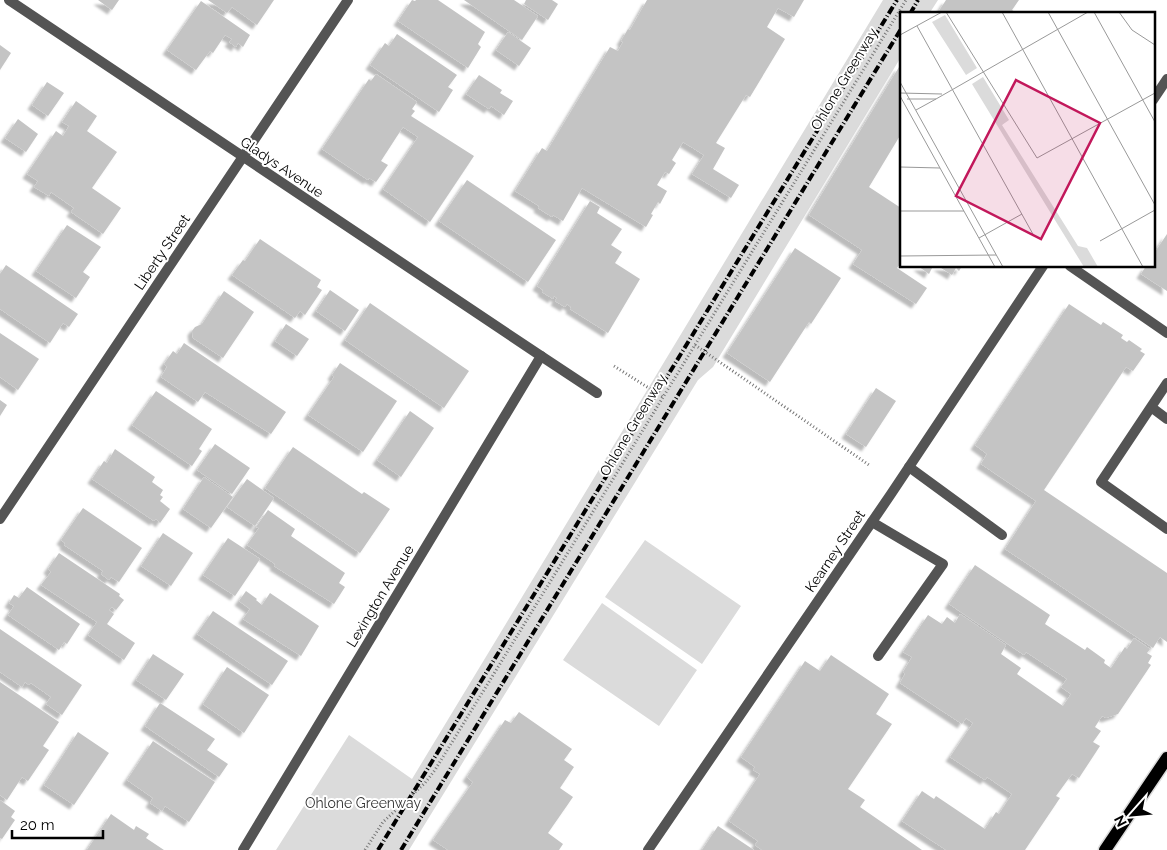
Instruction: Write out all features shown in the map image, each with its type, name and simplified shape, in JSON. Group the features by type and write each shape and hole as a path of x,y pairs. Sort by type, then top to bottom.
{"main road":[{"path":"1105,850 1167,758"}],"street":[{"name":"Gladys Avenue","path":"9,0 598,393"},
{"name":"Liberty Street","path":"0,519 348,0"},
{"path":"1154,98 1167,79"},
{"name":"Kearney Street","path":"648,850 872,522 1042,268"},
{"path":"1073,268 1167,333"},
{"name":"Lexington Avenue","path":"243,850 541,356"},
{"path":"1167,383 1101,482 1167,528"},
{"path":"1151,407 1167,419"},
{"path":"909,467 1002,535"},
{"path":"872,522 943,564 878,656"}],"path":[{"name":"Ohlone Greenway","path":"365,850 383,822 425,784 435,770 906,0"},
{"path":"695,344 868,465"},
{"path":"614,366 663,396"}],"green space":[{"name":"Ohlone Greenway","path":"883,0 938,0 930,12 900,12 900,59 713,367 698,380 409,850 276,850 349,735 412,779"},
{"path":"645,540 741,606 702,664 605,597"},
{"path":"602,603 697,670 659,726 563,660"}],"building":[{"path":"98,0 119,0 112,10"},
{"path":"208,0 274,0 257,25 232,7 227,13"},
{"path":"412,0 438,0 485,32 478,44 481,47 468,68 398,21"},
{"path":"464,0 514,0 538,16 522,40"},
{"path":"526,0 552,0 558,4 548,20 524,4"},
{"path":"647,0 804,0 794,17 778,8 767,27 785,39 750,97 746,95 716,143 725,148 713,169 739,185 731,198 692,174 704,155 683,142 672,160 676,163 669,174 665,172 657,185 667,191 660,204 658,202 651,214 653,215 646,227 582,188 563,221 553,215 552,217 538,208 539,206 515,191 542,148 547,151 610,47 618,51 623,42 621,41 628,29 630,30"},
{"path":"946,0 1019,0 1012,10 1015,12 938,12"},
{"path":"201,1 250,35 243,47 238,43 236,47 229,42 232,39 225,35 213,53 210,51 196,70 167,50"},
{"path":"508,32 531,48 519,66 496,50"},
{"path":"397,34 457,75 448,87 453,90 439,112 370,65 385,43 389,46"},
{"path":"0,45 11,53 0,70"},
{"path":"900,68 900,136 869,187 900,207 900,264 897,268 927,288 916,304 853,264 862,250 809,215"},
{"path":"376,74 417,102 412,109 415,111 411,116 474,156 430,222 383,189 418,137 403,127 381,161 388,165 376,182 369,178 368,180 322,149 369,79 371,81"},
{"path":"479,75 502,90 500,93 513,101 504,115 491,106 489,109 466,94"},
{"path":"47,82 64,93 48,116 32,105"},
{"path":"76,101 97,116 87,131 117,152 92,188 121,208 103,234 71,212 74,208 51,192 49,196 34,187 38,181 27,174 56,131 63,136 69,126 62,122"},
{"path":"18,119 38,134 26,152 5,138"},
{"path":"467,180 556,240 528,282 439,221"},
{"path":"590,201 600,207 597,213 622,229 611,245 622,252 615,263 640,279 608,333 570,309 571,307 567,304 565,307 555,301 557,298 554,296 553,299 542,292 543,290 537,286"},
{"path":"67,225 101,247 83,272 90,277 76,298 36,271"},
{"path":"1167,234 1167,291 1141,274 1145,268 1154,268 1154,254"},
{"path":"260,239 321,280 317,287 322,290 305,315 300,311 295,318 232,275 243,260 245,261"},
{"path":"795,248 841,278 811,324 809,322 770,382 727,353"},
{"path":"6,265 78,314 69,327 63,323 50,343 0,309 0,274"},
{"path":"921,268 932,268 929,274"},
{"path":"941,268 956,268 952,275"},
{"path":"330,290 359,310 345,331 316,311"},
{"path":"224,291 254,312 223,358 193,338 192,331 195,327 202,324"},
{"path":"370,303 469,371 444,408 345,340"},
{"path":"1069,304 1101,325 1103,322 1123,335 1121,338 1127,342 1129,340 1142,349 1140,351 1145,354 1133,371 1126,367 1044,490 1167,573 1167,642 1160,637 1153,648 1005,549 1036,501 981,464 987,454 975,445"},
{"path":"286,324 309,339 297,356 275,341"},
{"path":"0,333 39,359 18,390 0,377"},
{"path":"184,343 286,412 271,434 205,392 198,402 161,377 167,367 164,364 173,351 177,354"},
{"path":"340,363 397,401 363,452 308,415 334,377 332,375"},
{"path":"876,388 896,401 866,447 846,434"},
{"path":"156,391 212,429 199,449 202,451 192,466 132,425"},
{"path":"0,400 7,405 0,416"},
{"path":"410,411 434,428 401,477 377,460"},
{"path":"215,444 250,468 232,494 197,470"},
{"path":"293,447 362,494 364,492 390,509 360,553 265,488"},
{"path":"115,449 155,477 152,482 163,490 160,495 163,497 160,501 170,509 160,523 156,519 154,521 92,479 104,461 107,463"},
{"path":"204,477 233,497 211,528 183,509"},
{"path":"247,479 274,498 255,526 227,507"},
{"path":"83,508 142,548 119,582 111,577 109,580 101,574 103,571 64,545 65,543 61,540"},
{"path":"268,510 295,529 291,536 345,573 339,583 345,587 334,604 274,566 275,564 247,545 259,528 256,527"},
{"path":"163,533 193,553 171,586 141,566"},
{"path":"228,538 260,559 235,596 203,575"},
{"path":"59,553 120,594 119,596 124,600 116,610 112,607 109,610 114,614 107,624 135,643 124,660 88,635 97,622 41,585 51,572 48,569"},
{"path":"975,565 1050,615 1045,624 1085,650 1087,647 1105,660 1104,663 1111,668 1125,647 1127,649 1134,638 1150,649 1147,653 1152,656 1148,663 1151,665 1118,714 1106,718 1102,716 1095,727 1101,731 1093,742 1100,746 1079,778 1072,774 1056,796 1060,798 1025,850 946,850 902,821 922,791 934,799 936,796 985,829 996,812 999,814 1012,794 987,777 985,780 950,757 973,723 966,718 962,724 900,683 905,674 903,672 912,657 903,652 928,615 942,624 947,617 955,623 960,614 1006,645 1001,654 1021,668 1017,674 1063,706 1071,694 1061,687 1067,679 1026,652 1024,655 949,604"},
{"path":"27,587 80,624 67,644 64,642 59,650 8,615 14,606 9,603 14,595 19,598"},
{"path":"246,591 262,605 270,593 319,626 301,656 243,619 250,609 239,601"},
{"path":"213,611 288,661 272,685 197,634"},
{"path":"0,629 82,685 62,715 46,704 51,697 31,683 29,685 25,682 22,687 0,672"},
{"path":"153,654 184,674 166,700 136,680"},
{"path":"831,655 889,694 876,714 892,724 848,789 865,800 860,807 922,850 762,850 755,845 758,841 729,821 760,774 753,770 755,767 741,757 805,661 820,671"},
{"path":"227,667 269,695 244,733 203,704"},
{"path":"0,682 59,722 43,746 49,750 28,781 22,777 7,800 0,795"},
{"path":"160,703 215,739 207,750 228,764 219,777 145,726"},
{"path":"519,712 572,749 564,760 574,767 560,788 573,797 548,833 563,844 559,850 448,850 433,840 473,782 467,777 505,720 511,723"},
{"path":"78,732 109,753 74,805 44,785"},
{"path":"153,741 215,782 189,822 165,806 162,811 150,803 153,798 127,780"},
{"path":"0,800 15,811 11,817 15,820 2,839 0,838"},
{"path":"111,814 134,830 136,826 149,834 146,838 164,850 87,850"},
{"path":"718,826 754,850 702,850"}],"railway":[{"path":"378,850 897,0"},
{"path":"911,12 918,0"},
{"path":"401,850 900,31"}]}
